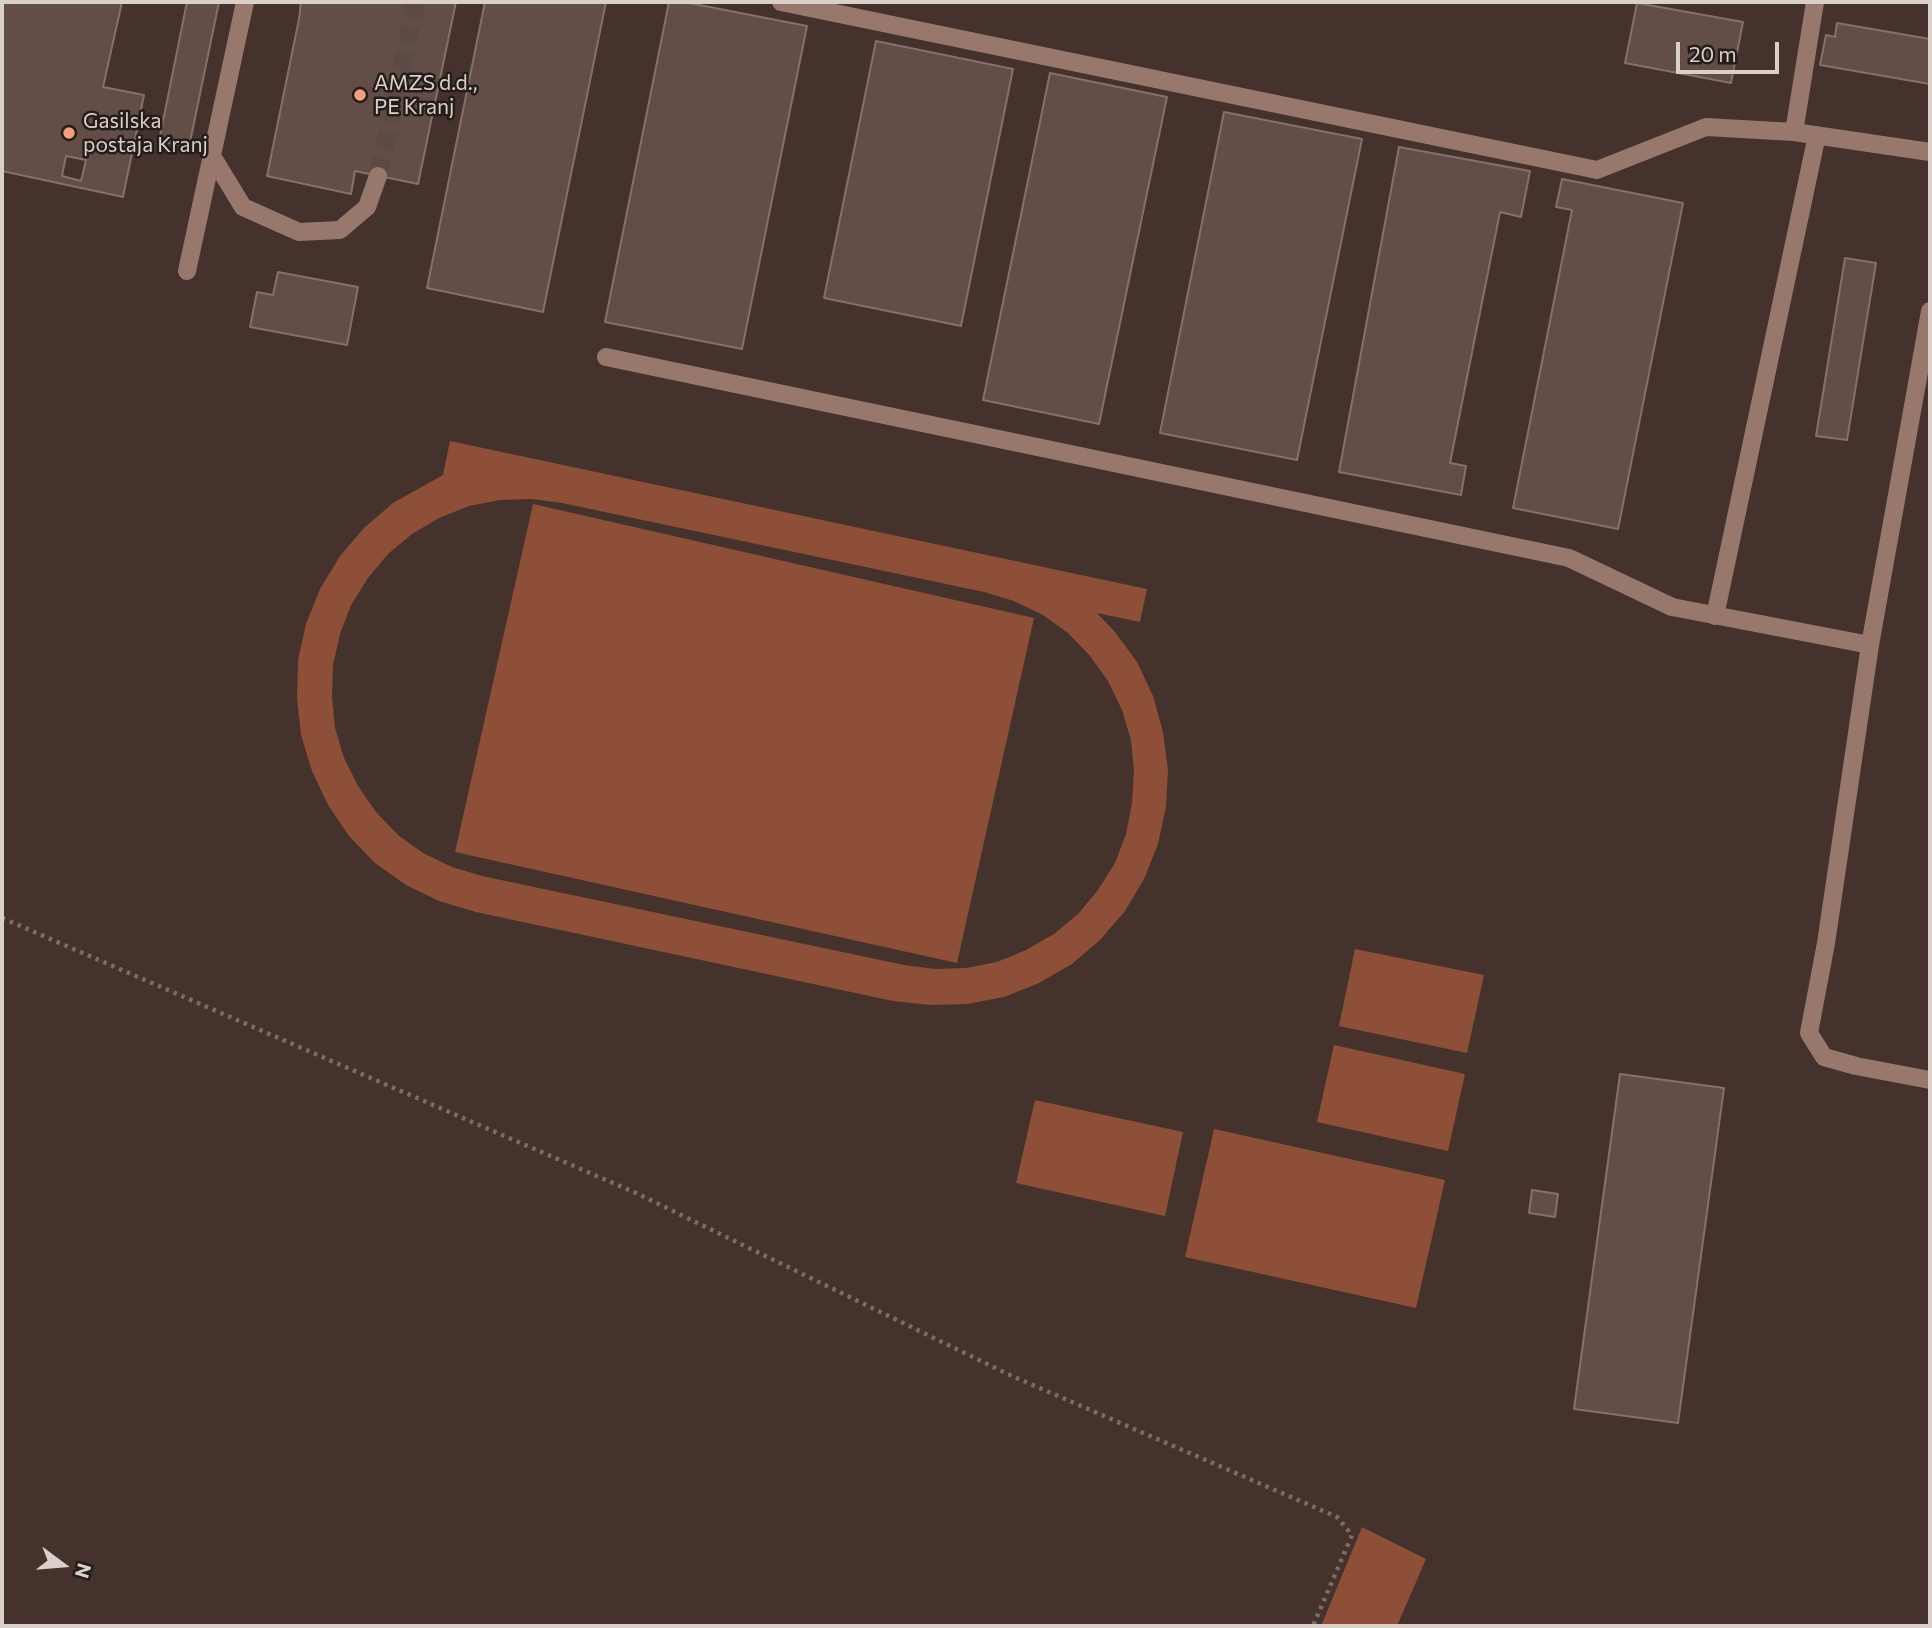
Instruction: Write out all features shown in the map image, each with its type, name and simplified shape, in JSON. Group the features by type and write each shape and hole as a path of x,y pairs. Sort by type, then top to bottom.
{"street":[{"path":"187,271 245,2"},
{"path":"781,2 1597,170 1706,127 1794,132 1930,152"},
{"path":"1794,132 1815,2"},
{"path":"1715,615 1817,135"},
{"path":"212,156 243,207 299,232 340,230 367,207 378,176"},
{"path":"1930,311 1870,645 1826,943 1809,1033 1824,1057 1930,1080"},
{"path":"606,357 1569,558 1672,607 1870,645"}],"path":[{"path":"2,918 636,1193 1012,1376 1337,1517 1352,1535 1313,1626"}],"shaded area":[{"path":"450,441 1147,589 1140,622 1097,613 1137,662 1153,696 1163,732 1168,770 1166,807 1158,844 1144,879 1125,911 1100,940 1072,964 1039,983 1004,997 967,1004 930,1005 893,1001 476,912 439,901 406,885 375,863 349,836 328,805 312,771 301,735 297,698 298,660 306,624 320,589 340,556 364,528 393,503 443,475","holes":["531,499 562,503 984,592 1014,601 1043,615 1068,633 1090,656 1108,681 1122,710 1131,740 1134,772 1126,834 1115,863 1098,890 1078,914 1054,934 1026,950 997,962 966,968 935,969 904,965 482,876 452,867 423,853 398,835 376,812 358,786 344,758 335,728 333,665 340,634 351,605 388,554 412,534 439,518 469,506 500,500"]},
{"path":"533,504 1034,618 957,963 455,852"},
{"path":"1355,949 1484,975 1467,1053 1339,1026"},
{"path":"1334,1045 1465,1074 1448,1151 1317,1122"},
{"path":"1035,1100 1183,1132 1165,1216 1016,1183"},
{"path":"1214,1129 1445,1180 1416,1308 1185,1257"},
{"path":"1362,1527 1426,1559 1397,1626 1321,1626"}],"building":[{"name":"Gasilska postaja Kranj","path":"2,2 122,2 103,87 144,95 123,197 2,171"},
{"path":"187,2 219,2 189,147 159,141"},
{"name":"AMZS d.d., PE Kranj","path":"301,2 456,2 418,184 355,171 351,194 267,176"},
{"path":"485,2 606,2 543,312 427,288"},
{"path":"669,2 684,2 807,26 742,349 605,322"},
{"path":"1637,3 1743,22 1731,83 1625,63"},
{"path":"1837,23 1930,39 1930,84 1820,65 1826,35 1835,37"},
{"path":"876,41 1013,69 961,326 824,298"},
{"path":"1050,73 1167,97 1099,424 983,400"},
{"path":"1224,112 1362,139 1297,460 1160,433"},
{"path":"1399,147 1530,171 1521,217 1500,212 1450,463 1466,466 1461,495 1339,472"},
{"path":"66,156 86,160 81,181 62,176"},
{"path":"1562,179 1683,203 1618,529 1513,508 1572,210 1556,207"},
{"path":"1845,258 1876,263 1847,440 1816,436"},
{"path":"278,272 358,287 347,345 250,327 257,292 273,295"},
{"path":"1620,1074 1724,1088 1678,1423 1574,1409"},
{"path":"1532,1190 1558,1194 1555,1217 1529,1213"}],"tunnel":[{"path":"378,176 416,2"}],"place":[{"name":"AMZS d.d., PE Kranj","path":"360,95"},
{"name":"Gasilska postaja Kranj","path":"69,133"}]}
